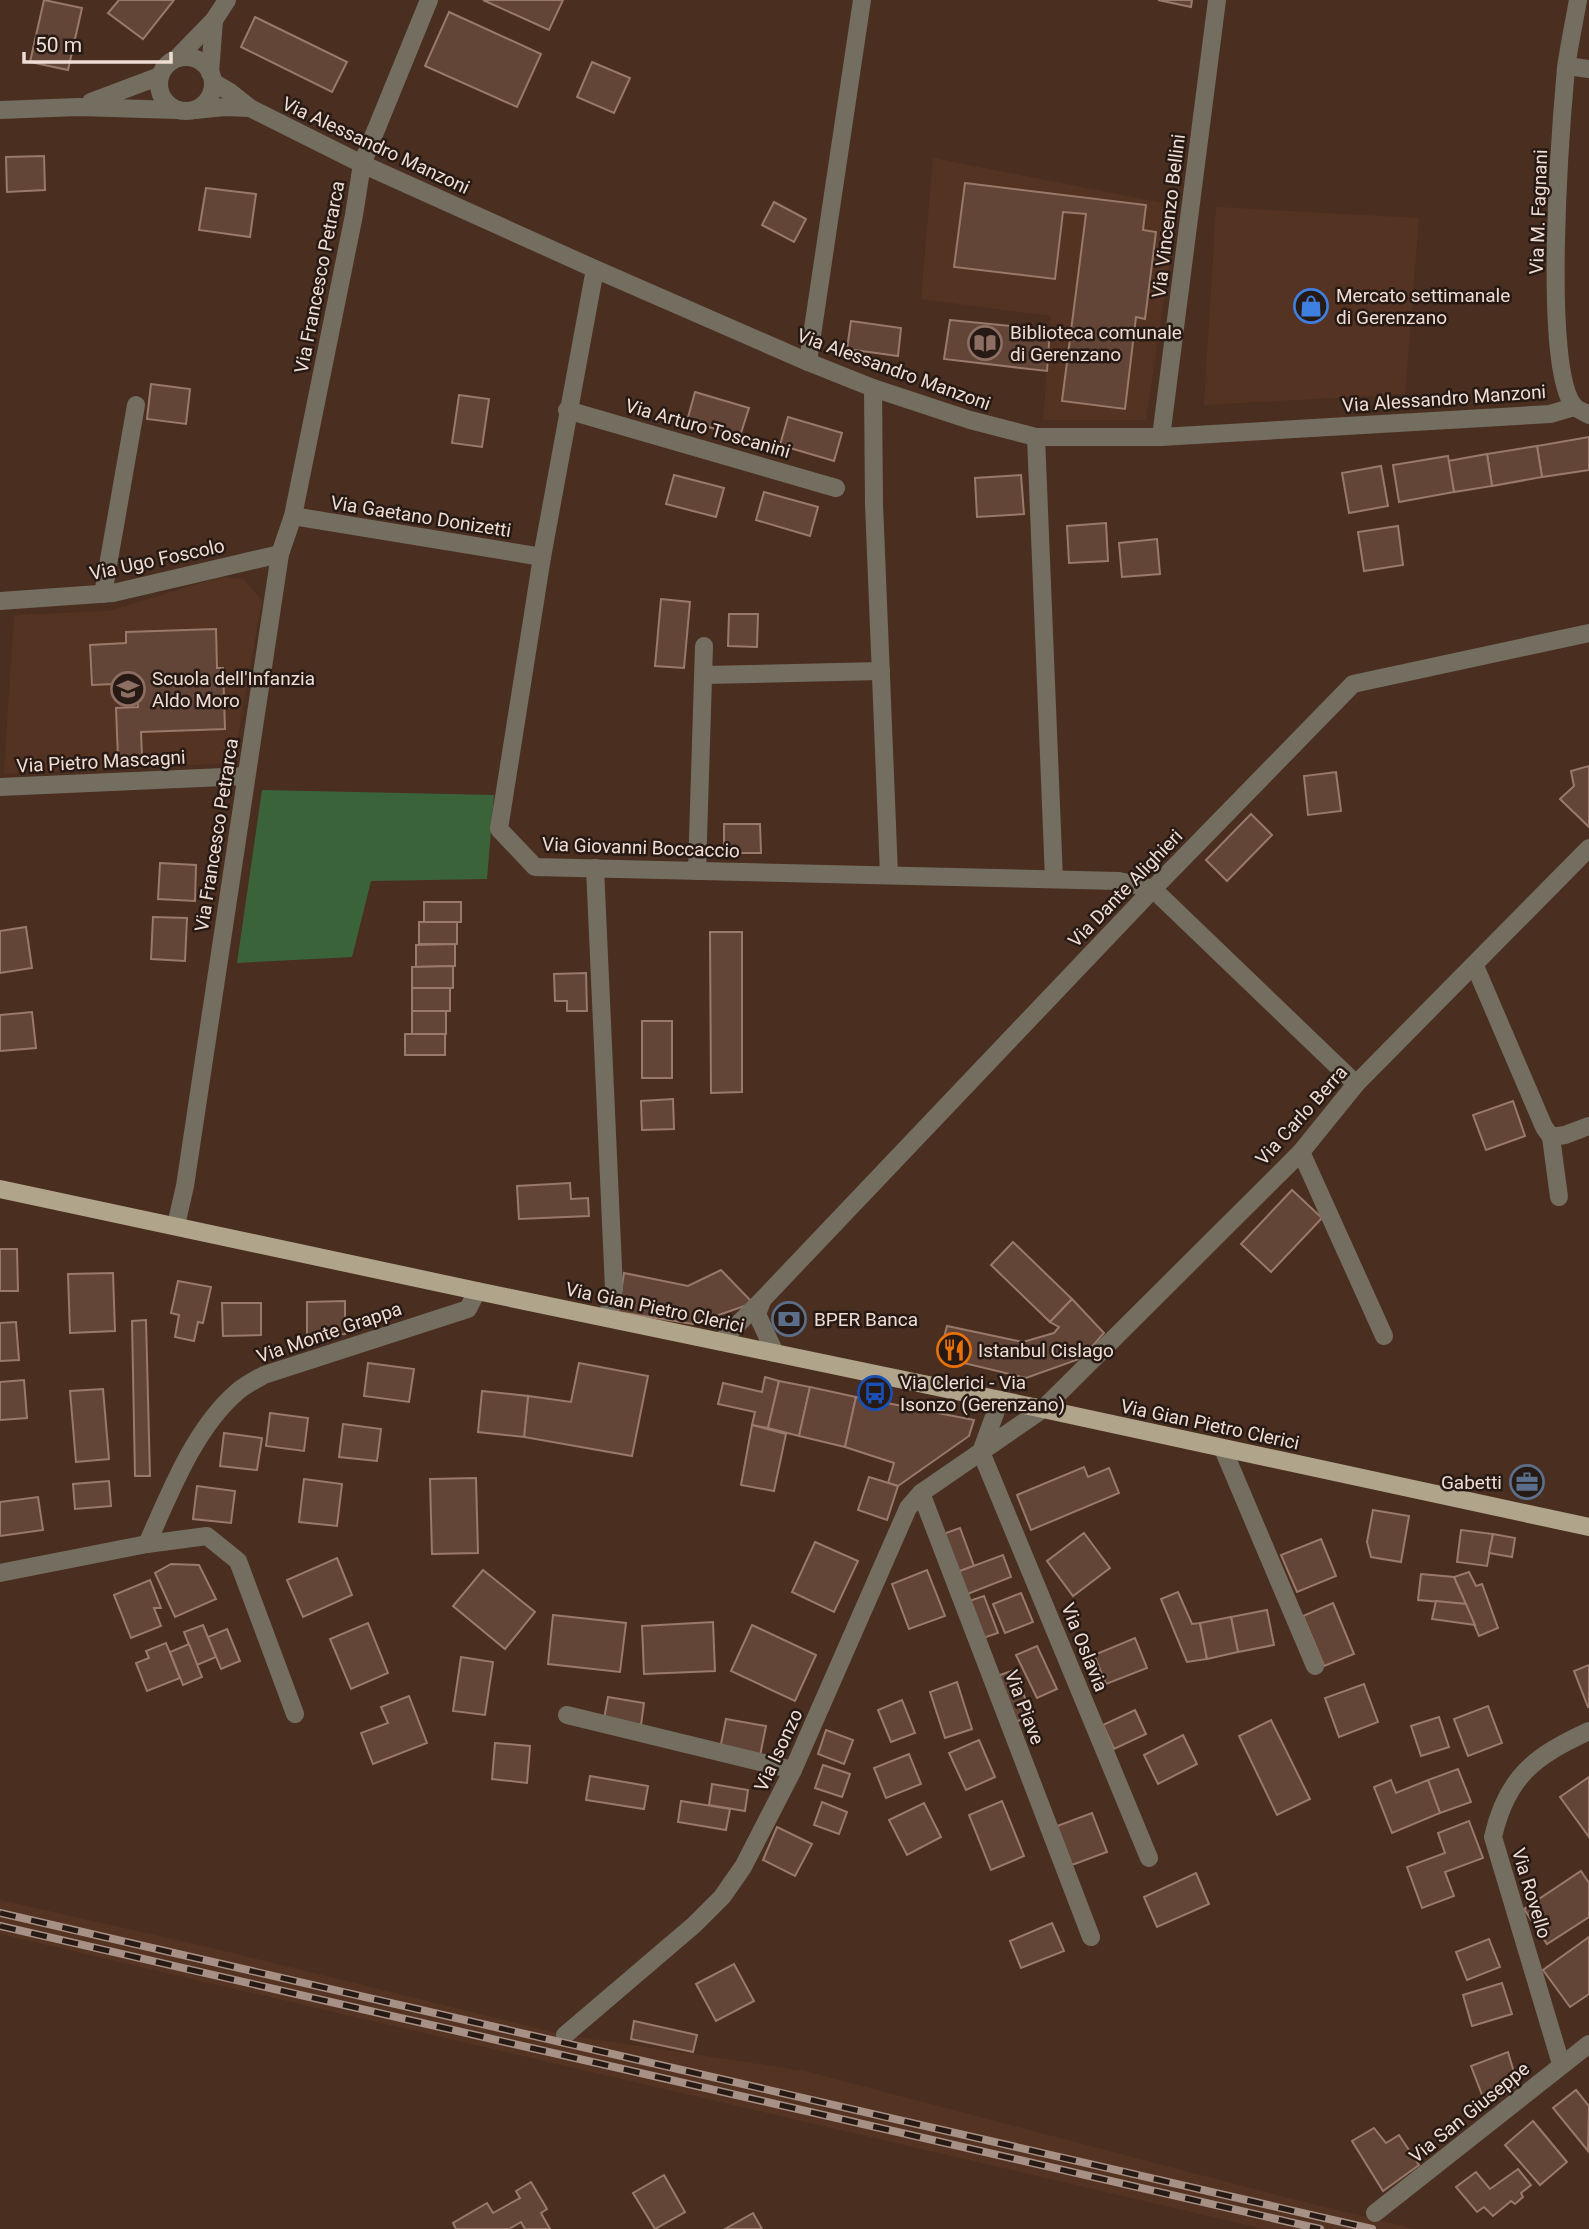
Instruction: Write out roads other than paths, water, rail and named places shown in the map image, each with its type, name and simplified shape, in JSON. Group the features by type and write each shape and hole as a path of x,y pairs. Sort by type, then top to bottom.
{"main road":[{"name":"Via Gian Pietro Clerici","path":"0,1189 1589,1527"}],"street":[{"path":"214,20 209,99 186,110 170,107 160,93 160,76 214,20 227,0"},
{"name":"Via Francesco Petrarca","path":"176,1225 185,1186 280,554 293,516 362,164 429,0"},
{"path":"808,362 862,0"},
{"name":"Via Vincenzo Bellini","path":"1161,437 1217,0"},
{"name":"Via M. Fagnani","path":"1578,0 1567,66 1559,167 1555,323 1562,369 1582,411"},
{"path":"177,58 200,61 212,77"},
{"path":"1567,66 1589,69"},
{"name":"Via Alessandro Manzoni","path":"78,107 160,76"},
{"name":"Via Alessandro Manzoni","path":"212,77 250,108 362,164 595,270 873,388 970,420 1036,437 1161,437 1582,411"},
{"name":"Via Alessandro Manzoni","path":"0,110 78,107 186,110 250,108"},
{"name":"Via Giovanni Boccaccio","path":"595,270 542,557 499,829 535,867 1119,881 1153,889"},
{"path":"873,388 874,504 889,874"},
{"path":"103,594 136,405"},
{"name":"Via Arturo Toscanini","path":"568,410 836,488"},
{"path":"1036,437 1054,879"},
{"name":"Via Gaetano Donizetti","path":"293,516 542,557"},
{"name":"Via Ugo Foscolo","path":"0,601 103,594 280,554"},
{"name":"Via Dante Alighieri","path":"720,1341 1353,684 1589,633"},
{"path":"697,871 704,646"},
{"path":"704,675 881,671"},
{"name":"Via Pietro Mascagni","path":"0,787 246,776"},
{"name":"Via Carlo Berra","path":"1043,1409 1301,1152 1356,1084 1589,848"},
{"path":"595,868 614,1289 607,1318"},
{"path":"1153,889 1356,1084"},
{"path":"1475,966 1550,1137 1559,1197"},
{"path":"1550,1137 1565,1135 1589,1126"},
{"path":"1301,1152 1384,1336"},
{"name":"Via Monte Grappa","path":"147,1544 180,1471 216,1413 238,1391 264,1374 468,1308 477,1291"},
{"path":"763,1299 757,1314 775,1353"},
{"path":"981,1452 1000,1400"},
{"name":"Via Isonzo","path":"565,2035 694,1925 722,1897 743,1867 793,1770 908,1507 921,1493 1043,1409"},
{"path":"1223,1449 1315,1666"},
{"name":"Via Oslavia","path":"981,1452 1149,1857"},
{"name":"Via Piave","path":"921,1493 1091,1937"},
{"path":"0,1573 147,1544 207,1536 238,1561 295,1714"},
{"path":"567,1715 793,1770"},
{"name":"Via Rovello","path":"1562,2064 1493,1837 1498,1814 1518,1777 1535,1761 1559,1745 1589,1731"},
{"name":"Via San Giuseppe","path":"1375,2213 1589,2043"}],"railway":[{"path":"0,1913 1372,2229"},
{"path":"0,1926 1320,2229"}],"place":[{"name":"Mercato settimanale di Gerenzano","path":"1311,306"},
{"name":"Biblioteca comunale di Gerenzano","path":"985,343"},
{"name":"Scuola dell'Infanzia Aldo Moro","path":"128,689"},
{"name":"BPER Banca","path":"789,1319"},
{"name":"Istanbul Cislago","path":"954,1350"},
{"name":"Via Clerici - Via Isonzo (Gerenzano)","path":"875,1393"},
{"name":"Gabetti","path":"1527,1482"}]}
